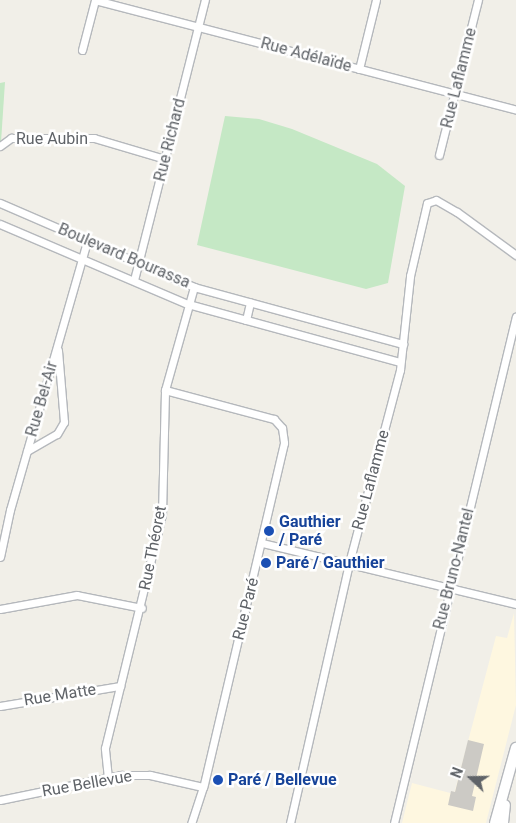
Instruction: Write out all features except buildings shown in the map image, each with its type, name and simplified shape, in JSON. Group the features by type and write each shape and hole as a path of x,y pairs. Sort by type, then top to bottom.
{"main road":[{"path":"495,823 516,748"},
{"path":"503,823 506,786"}],"street":[{"name":"Rue Adélaïde","path":"95,0 516,110"},
{"path":"82,50 95,0"},
{"name":"Rue Richard","path":"134,280 205,0"},
{"path":"359,69 376,0"},
{"name":"Rue Laflamme","path":"439,155 478,0"},
{"name":"Rue Aubin","path":"0,146 10,138 94,138 165,159"},
{"name":"Rue Laflamme","path":"290,823 350,563 400,362 405,310 420,226 428,203 436,200 484,229 516,255"},
{"name":"Boulevard Bourassa","path":"0,203 194,287 403,344"},
{"name":"Boulevard Bourassa","path":"0,224 189,304 400,362"},
{"name":"Rue Bel-Air","path":"0,557 27,451 87,241"},
{"name":"Rue Théoret","path":"108,778 105,748 142,608 162,514 165,390 194,287"},
{"path":"246,320 250,302"},
{"name":"Rue Bruno-Nantel","path":"394,823 449,586 516,316"},
{"name":"Rue Bel-Air","path":"27,451 57,434 64,422 57,347"},
{"name":"Rue Paré","path":"165,390 274,419 282,428 284,443 262,543 203,787 191,823"},
{"path":"262,543 449,586 516,604"},
{"path":"0,610 77,595 142,608"},
{"name":"Rue Matte","path":"0,706 120,686"},
{"name":"Rue Bellevue","path":"0,800 108,778 150,775 203,787"}],"shaded area":[{"path":"514,613 516,705 486,823 402,823 412,783 454,794 496,636 507,638"}],"green space":[{"path":"5,82 1,142 0,145 0,83"},
{"path":"225,116 259,119 292,129 377,164 405,186 388,283 366,289 197,245"}],"place":[{"name":"Gauthier / Paré","path":"269,531"},
{"name":"Paré / Gauthier","path":"266,563"},
{"name":"Paré / Bellevue","path":"218,780"}]}
